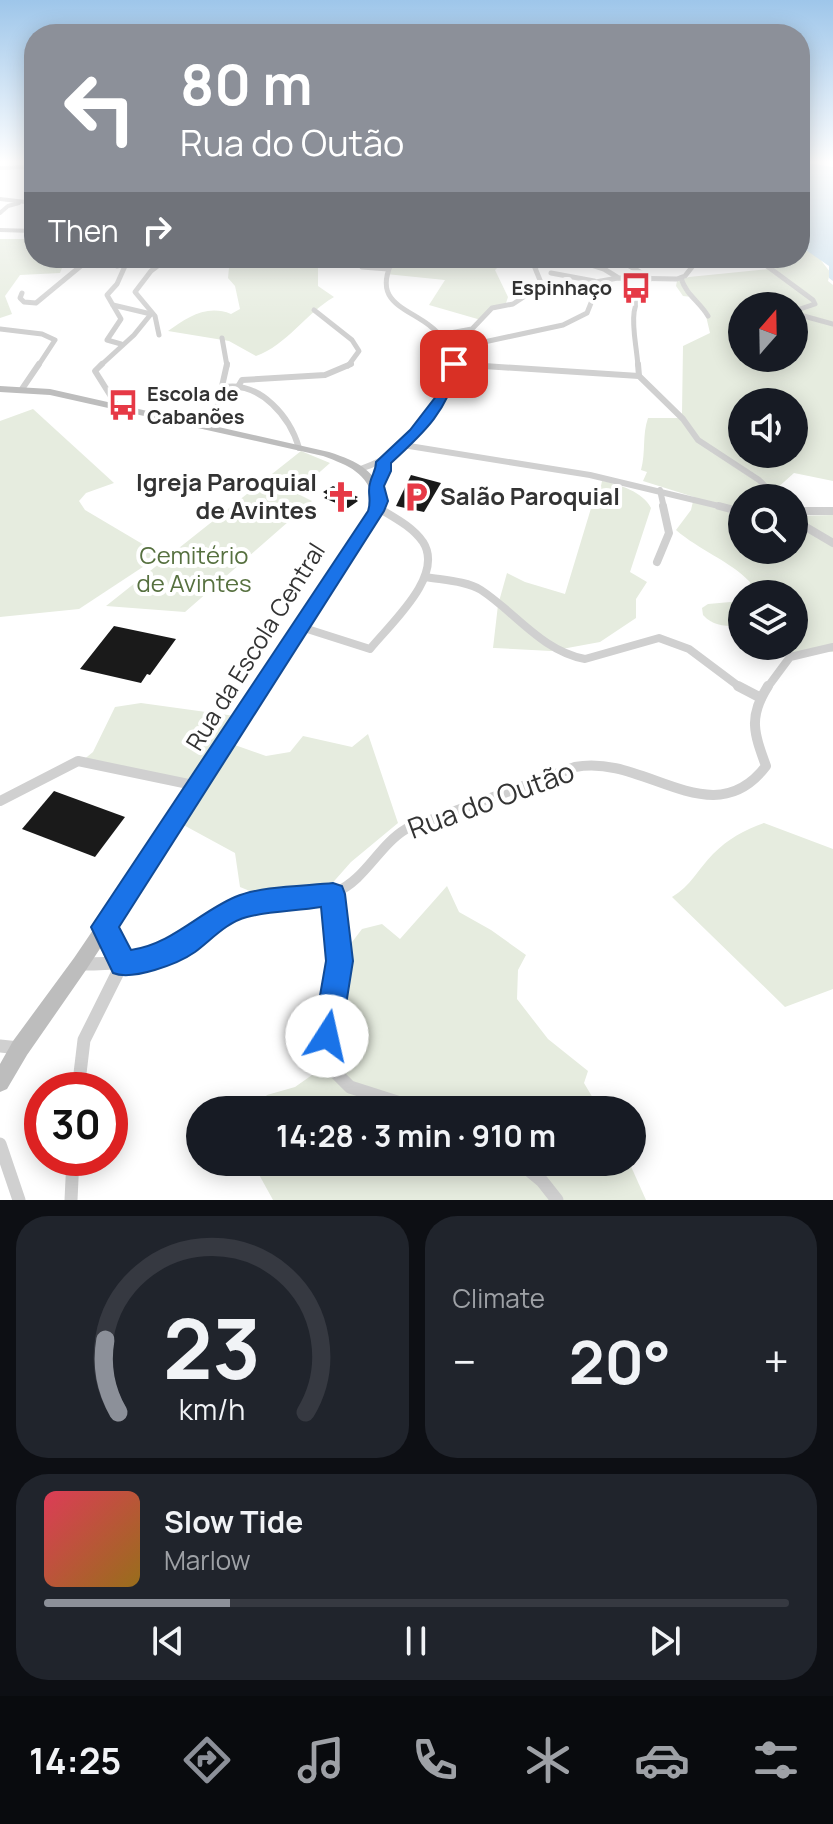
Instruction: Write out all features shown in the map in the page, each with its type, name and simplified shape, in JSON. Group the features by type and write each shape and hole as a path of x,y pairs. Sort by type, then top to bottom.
{"street":[{"path":"0,230 24,231"},
{"path":"22,293 20,298 24,302 36,303 78,268"},
{"path":"121,344 107,340 121,319 107,295 117,284 124,268"},
{"path":"117,406 95,371 121,344 146,325 151,314 149,306 135,292 155,268"},
{"path":"0,389 50,392 117,406 299,448 363,468 383,462 403,445 444,396 454,364 439,335 390,298 383,280 388,269 375,268"},
{"path":"439,335 472,329 492,308 513,304 540,288 540,274 535,268"},
{"path":"601,268 618,278"},
{"path":"632,268 650,279"},
{"path":"452,356 461,347 558,327 584,315 594,296 589,285 595,282 618,278 681,278 690,268"},
{"path":"770,268 813,300 815,304 797,310 800,315 833,324"},
{"path":"551,273 595,282"},
{"path":"681,278 685,292 700,303 708,316"},
{"path":"639,376 633,306 637,295 650,279"},
{"path":"113,305 155,316 159,335"},
{"path":"239,385 242,380 256,377 298,380 339,369 355,360 359,351 352,340 314,310"},
{"path":"0,329 42,334 55,340 22,389"},
{"path":"205,426 219,410 220,393 225,387 228,368 222,338"},
{"path":"454,364 639,376 683,419 698,440 763,484"},
{"path":"225,387 248,387 273,405 297,436 299,448"},
{"path":"403,445 575,472 660,490 728,510"},
{"path":"376,486 383,471 383,462"},
{"path":"301,627 370,649 431,569 429,548 415,533 377,507 380,501 376,486 363,468"},
{"path":"657,562 669,533 660,490"},
{"name":"Rua da Escola Central","path":"0,1082 10,1047 80,964 377,507"},
{"path":"808,511 833,511"},
{"path":"808,528 833,543"},
{"path":"426,577 478,588 557,651 585,659 659,638 699,653 729,683 761,698"},
{"name":"Rua do Outão","path":"333,894 352,883 394,836 420,823 568,769 595,764 632,769 699,796 722,793 741,786 761,775 766,766 752,724 761,698 780,667 790,657 833,647"},
{"path":"0,801 78,761 198,786"},
{"path":"80,964 122,964 158,957 241,906 333,894 339,961 327,1036 335,1072 350,1087 378,1096"},
{"path":"80,1072 84,1040 122,964 115,943 104,927"},
{"path":"0,1144 19,1200"},
{"path":"71,1200 72,1176"},
{"path":"536,1176 557,1200"}],"green space":[{"path":"0,239 24,239 24,268 62,268 60,273 20,275 5,296 12,314 0,318"},
{"path":"810,252 830,272 828,281 833,285 833,481 794,473 782,484 728,484 728,564 808,564 808,516 833,515 833,652 808,654 808,580 748,580 676,530 691,510 694,497 643,481 647,472 641,470 648,418 678,418 682,413 683,346 710,333 706,316 692,297 683,296 676,286 677,281 770,268 810,268"},
{"path":"229,268 318,268 318,286 334,297 277,345 256,356 229,341 168,331 197,314 222,311 231,314 240,309 235,286 228,278"},
{"path":"389,268 497,268 495,270 508,297 505,306 493,306 481,320 429,305 445,280 386,274"},
{"path":"33,409 114,483 86,493 79,501 85,510 161,555 79,609 0,617 0,421"},
{"name":"Cemitério de Avintes","path":"301,451 330,463 296,493 312,501 185,612 106,606"},
{"path":"602,481 636,493 651,508 630,572 647,582 636,599 636,618 600,642 551,651 493,648 498,605 507,573 565,594 592,505 597,505"},
{"path":"728,602 728,626 716,624 703,615 702,608 708,604"},
{"path":"141,703 235,716 218,739 266,756 290,752 303,736 352,747 368,734 398,823 351,862 328,888 269,899 240,887 235,853 178,822 202,788 82,761 93,752 115,707"},
{"path":"764,823 833,849 833,989 785,1007 672,897 724,844"},
{"path":"447,886 459,912 526,955 518,970 517,999 548,1039 588,1071 584,1083 592,1096 266,1096 295,1087 322,1068 349,946 362,929 382,924 400,939"},
{"path":"260,1176 635,1176 646,1200 273,1200"}],"water":[{"path":"810,218 833,218 833,281 829,278 829,266 810,253"}],"building":[{"name":"Salão Paroquial","path":"411,475 441,483 424,512 396,506"},
{"name":"Igreja Paroquial de Avintes","path":"333,486 358,497 355,499 358,501 348,508 324,498 328,495 323,492"},
{"path":"114,626 176,639 141,683 80,669"},
{"path":"54,791 125,817 95,857 22,829"}],"place":[{"name":"Espinhaço","path":"636,288"},
{"name":"Escola de Cabanões","path":"123,405"},
{"name":"Igreja Paroquial de Avintes","path":"341,497"},
{"name":"Salão Paroquial","path":"416,497"}],"route":[{"path":"327,1036 339,961 333,894 241,906 215,920 182,945 139,962 122,964 115,943 104,927 376,511 380,501 376,486 383,471 383,462 415,433 444,396 454,364"}]}
